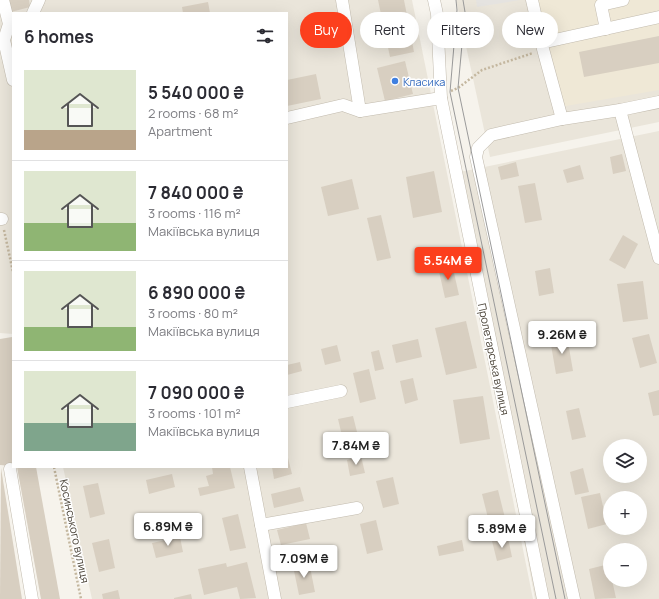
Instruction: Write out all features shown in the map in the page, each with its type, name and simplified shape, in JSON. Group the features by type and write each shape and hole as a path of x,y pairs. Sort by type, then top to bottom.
{"street":[{"path":"3,0 11,24 4,40 12,76"},
{"path":"33,12 39,0"},
{"path":"342,0 360,111"},
{"name":"Пролетарська вулиця","path":"434,0 437,14 441,98 543,599"},
{"path":"532,0 535,12"},
{"path":"606,29 601,5 623,0"},
{"path":"558,42 659,17"},
{"path":"543,48 562,119"},
{"path":"288,118 343,105 360,111 441,98"},
{"path":"574,599 476,157 478,148 491,135 562,119 659,102"},
{"path":"620,110 659,258"},
{"path":"288,402 340,391"},
{"path":"250,468 275,599"},
{"path":"10,469 32,599"},
{"path":"261,526 357,508"}],"path":[{"path":"441,98 458,88 482,70 537,48"},
{"path":"1,219 12,268"},
{"name":"Косинського вулиця","path":"54,468 81,599"}],"shaded area":[{"path":"0,0 412,0 414,12 360,12 360,48 419,48 419,35 533,599 92,599 63,468 288,468 288,12 12,12 12,334 0,333"},
{"path":"456,0 659,0 659,122 490,157 466,48 494,48 494,12 459,12"},
{"path":"476,0 520,0 477,7"},
{"path":"536,0 659,0 659,90 554,108 544,48 558,48 558,12 538,12"},
{"path":"659,131 659,599 535,599 455,173"}],"building":[{"path":"8,0 29,0 30,7 11,12"},
{"path":"378,0 404,0 406,12 381,12"},
{"path":"208,2 210,12 183,12 182,7"},
{"path":"659,36 659,63 584,77 579,52"},
{"path":"388,48 413,48 414,52 390,57"},
{"name":"Класика","path":"405,61 413,94 385,101 377,68"},
{"path":"316,74 321,99 288,106 288,80"},
{"path":"622,154 626,171 613,174 610,157"},
{"path":"516,162 519,176 501,180 498,167"},
{"path":"580,165 584,179 567,183 563,170"},
{"path":"434,171 442,212 413,218 406,177"},
{"path":"352,179 359,209 328,216 321,187"},
{"path":"535,183 542,220 525,223 518,186"},
{"path":"381,215 391,258 377,261 367,218"},
{"path":"623,235 638,244 625,269 609,260"},
{"path":"452,264 459,295 445,298 438,267"},
{"path":"550,268 554,293 539,296 535,271"},
{"path":"643,281 648,319 623,322 617,284"},
{"path":"466,321 477,368 446,375 435,328"},
{"path":"649,334 657,363 640,368 632,338"},
{"path":"567,336 573,371 556,374 550,339"},
{"path":"12,337 12,466 0,465 0,339"},
{"path":"418,339 422,357 396,363 392,345"},
{"path":"337,345 341,361 325,365 321,349"},
{"path":"379,350 384,369 375,371 371,352"},
{"path":"300,362 302,371 288,375 288,365"},
{"path":"369,369 376,399 360,403 353,373"},
{"path":"413,378 418,400 405,404 400,381"},
{"path":"659,390 659,415 653,416 648,393"},
{"path":"483,396 490,439 460,444 453,400"},
{"path":"579,408 586,437 572,440 566,411"},
{"path":"353,416 358,436 343,440 338,419"},
{"path":"361,456 365,473 350,476 347,460"},
{"path":"288,458 292,474 274,479 272,468 288,468"},
{"path":"1,468 22,599 0,599"},
{"path":"17,468 36,468 60,599 41,599"},
{"path":"212,468 230,468 235,488 200,496 198,488 209,486 206,476 213,474"},
{"path":"583,468 589,492 575,495 570,472"},
{"path":"172,474 175,487 149,494 146,480"},
{"path":"393,477 399,504 383,508 376,481"},
{"path":"98,483 105,514 90,518 83,486"},
{"path":"300,487 304,501 274,508 271,494"},
{"path":"498,490 505,518 489,522 482,494"},
{"path":"600,493 603,506 603,525 588,529 581,497"},
{"path":"238,514 246,548 230,551 222,518"},
{"path":"376,520 383,550 367,554 360,524"},
{"path":"306,523 310,539 281,545 277,530"},
{"path":"180,537 183,552 156,558 152,543"},
{"path":"508,538 512,557 497,561 492,541"},
{"path":"109,539 115,568 99,572 92,543"},
{"path":"462,540 464,551 439,556 437,546"},
{"path":"247,562 256,598 240,599 237,587 204,595 198,569 226,563 227,567"},
{"path":"309,562 315,592 299,595 293,566"},
{"path":"603,566 603,587 614,587 616,598 595,599 589,569"},
{"path":"118,590 120,599 103,599 102,594"},
{"path":"191,594 192,599 174,599 174,598"}],"tram line":[{"path":"456,0 457,10 450,92 556,599"},
{"path":"463,0 465,12 458,88 565,599"}],"place":[{"name":"Класика","path":"395,81"}]}
